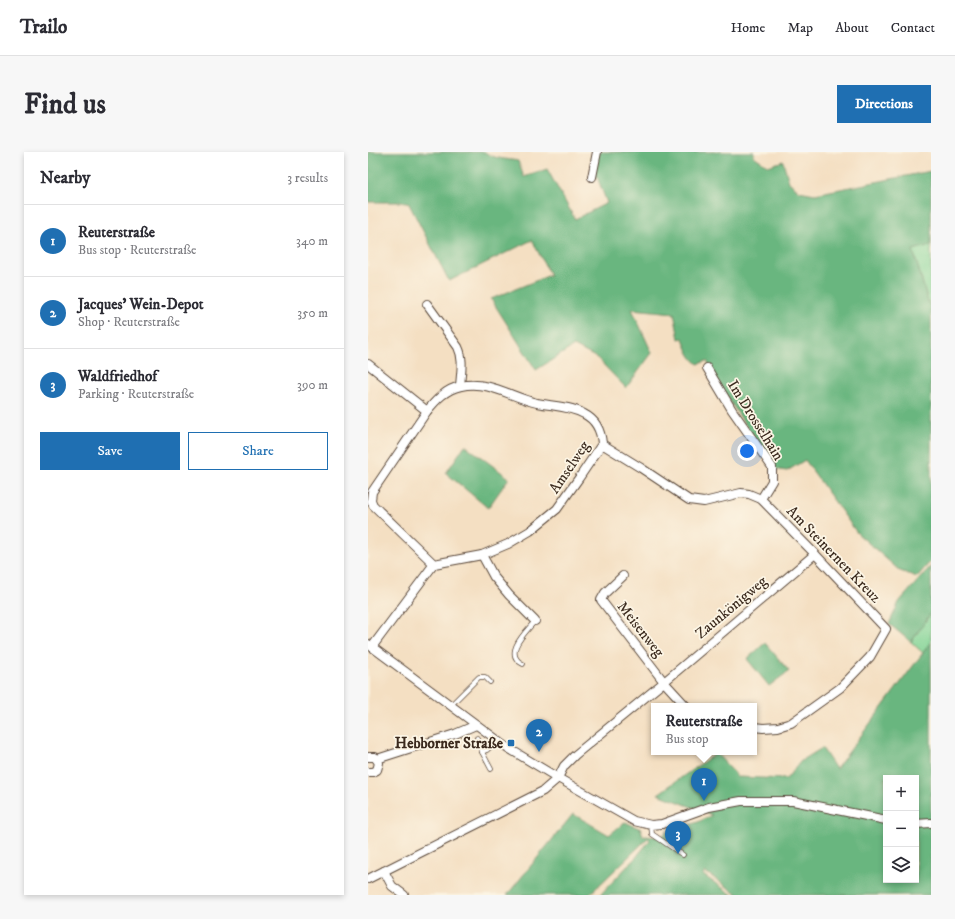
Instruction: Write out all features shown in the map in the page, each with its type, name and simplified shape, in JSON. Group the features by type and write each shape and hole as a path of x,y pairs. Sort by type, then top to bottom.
{"street":[{"path":"592,177 597,152"},
{"path":"427,304 461,352 462,359 460,386"},
{"path":"368,364 427,411"},
{"name":"Im Drosselhain","path":"707,368 732,410 772,467 772,481 761,499"},
{"name":"Amselweg","path":"477,384 536,402 574,410 585,414 598,425 602,444 558,508 530,531 508,544 482,555 434,564 373,505 371,500 372,492 427,411 439,396 453,388 460,386 477,384"},
{"path":"602,444 689,500 704,502 741,493 749,494 761,499"},
{"name":"Am Steinernen Kreuz","path":"757,727 763,728 778,727 791,722 840,688 870,657 886,629 761,499"},
{"name":"Zaunkönigweg","path":"664,682 815,554"},
{"path":"482,555 494,576 504,589 535,621"},
{"path":"434,564 370,645 497,740 558,778 634,821 651,825 677,820 709,807 741,801 793,801 883,819"},
{"name":"Meisenweg","path":"623,576 605,593 601,600 664,682"},
{"path":"368,879 543,791 558,778 564,766 575,754 664,682 683,703"},
{"path":"377,759 455,734 476,725"},
{"path":"368,757 372,756 377,759 379,764 377,770 368,772"},
{"path":"919,824 931,823"},
{"path":"384,871 392,886 404,895"}],"lane":[{"path":"523,664 516,660 514,656 515,649 535,621"},
{"path":"450,706 479,677 484,677 490,682"},
{"path":"477,738 482,752 491,769"},
{"path":"482,752 487,750 497,740"},
{"path":"651,825 652,834 683,855"}],"green space":[{"path":"368,152 485,152 496,157 518,161 524,177 547,169 575,219 607,203 597,177 591,179 596,152 754,152 754,156 768,166 783,161 789,182 799,191 815,194 931,171 931,245 913,250 929,305 931,305 931,561 917,577 900,571 857,533 805,460 787,471 774,469 722,389 707,361 698,364 693,359 685,345 683,338 679,339 674,313 632,309 652,353 626,388 597,358 574,346 536,370 491,299 550,275 532,240 449,281 408,202 368,202"},
{"path":"931,245 931,305 929,305 913,250"},
{"path":"465,445 509,478 488,508 446,473"},
{"path":"931,566 931,613 911,642 889,624 899,602"},
{"path":"931,613 931,642 923,653 911,642"},
{"path":"931,642 931,820 929,821 931,828 931,895 739,895 705,872 703,875 733,895 600,895 637,856 650,840 648,838 589,895 507,895 573,814 609,835 625,822 641,829 643,836 661,837 667,832 698,822 712,815 658,794 713,755 718,755 738,777 786,779 801,761 822,748 836,769"},
{"path":"765,643 789,671 769,686 747,659"}],"place":[{"name":"Hebborner Straße","path":"511,743"},
{"name":"Jacques’ Wein-Depot","path":"539,752"},
{"name":"Reuterstraße","path":"704,801"},
{"name":"Waldfriedhof","path":"678,854"}]}
